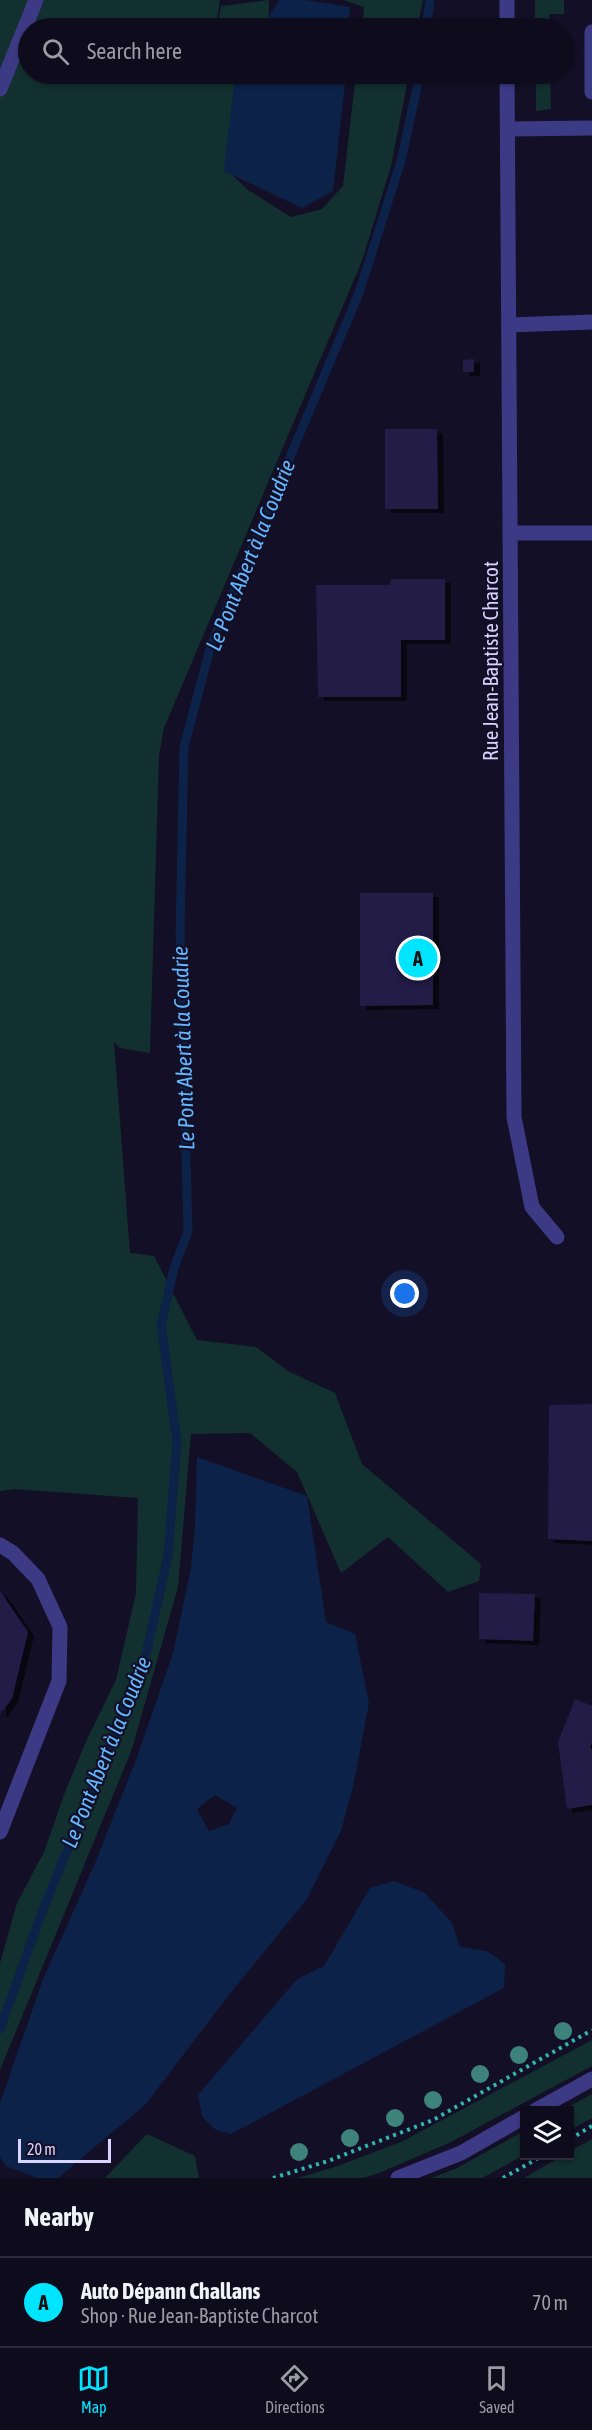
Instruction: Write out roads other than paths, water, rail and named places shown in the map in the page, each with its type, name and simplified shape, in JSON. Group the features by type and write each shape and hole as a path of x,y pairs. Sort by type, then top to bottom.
{"street":[{"path":"29,18 36,0"},
{"path":"507,0 507,18"},
{"path":"592,32 592,92"},
{"path":"0,89 18,44"},
{"name":"Rue Jean-Baptiste Charcot","path":"507,84 514,1117 532,1207 556,1237"},
{"path":"508,129 592,128"},
{"path":"509,325 592,322"},
{"path":"510,533 592,533"},
{"path":"0,1545 13,1553 38,1579 60,1627 59,1681 0,1832"},
{"path":"543,2106 592,2079"},
{"path":"398,2178 461,2153 520,2120"}],"water":[{"path":"279,0 306,0 350,7 349,18 268,18"},
{"path":"234,84 345,84 333,191 302,208 224,171"},
{"path":"197,1457 307,1496 326,1622 355,1634 369,1703 353,1787 341,1831 307,1899 225,2000 146,2104 58,2178 37,2178 6,2166 0,2157 0,2103 43,1979 95,1863 137,1757 173,1653 191,1568","holes":["215,1795 237,1808 229,1824 209,1831 197,1809"]},
{"path":"394,1881 425,1893 452,1923 460,1947 487,1951 505,1964 504,1988 231,2134 216,2130 202,2117 198,2095 297,1979 324,1966 370,1888"}],"waterway":[{"name":"Le Pont Abert à la Coudrie","path":"427,18 430,0"},
{"name":"Le Pont Abert à la Coudrie","path":"0,2029 42,1912 144,1663 168,1556 177,1441 161,1325 174,1268 188,1231 180,932 184,747 211,645 359,293 401,161 418,84"}],"place":[{"name":"Auto Dépann Challans","path":"418,958"}]}
